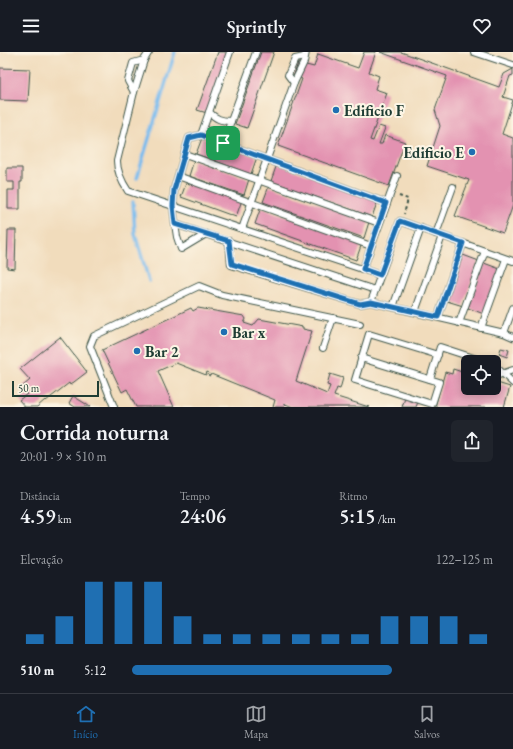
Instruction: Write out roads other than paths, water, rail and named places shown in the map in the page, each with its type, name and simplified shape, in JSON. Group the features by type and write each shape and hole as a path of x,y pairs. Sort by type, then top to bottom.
{"lane":[{"path":"143,52 144,60"},
{"path":"149,52 144,60 134,92 117,162 117,168 122,182 128,191 380,275"},
{"path":"201,135 230,52"},
{"path":"223,143 256,52"},
{"path":"474,52 513,65"},
{"path":"242,229 294,83 304,62 305,55 295,59 288,75 294,83"},
{"path":"134,92 128,81 133,63 144,60"},
{"path":"209,112 215,118 222,121 231,121"},
{"path":"206,234 181,249 177,237 173,206 174,190 189,138 201,135 386,203"},
{"path":"185,154 379,223"},
{"path":"178,176 371,246"},
{"path":"363,269 396,176"},
{"path":"436,234 453,187"},
{"path":"371,302 400,221 513,261"},
{"path":"175,224 375,290"},
{"path":"393,307 421,228"},
{"path":"415,312 442,236"},
{"path":"229,241 232,264 360,304 371,302 504,333 513,337"},
{"path":"438,317 463,243"},
{"path":"459,322 485,251"},
{"path":"481,328 506,259"},
{"path":"114,407 90,346 94,336 199,286 222,295 360,324"},
{"path":"504,333 513,308"},
{"path":"323,348 333,318"},
{"path":"362,358 439,382 432,404 355,380 369,334 438,355"},
{"path":"430,379 440,347 465,355"},
{"path":"503,373 513,371"},
{"path":"503,373 512,382"}],"waterway":[{"path":"137,178 175,52"},
{"path":"133,202 135,234 149,281"}],"place":[{"name":"Edificio F","path":"336,110"},
{"name":"Edificio E","path":"472,152"},
{"name":"Bar x","path":"224,332"},
{"name":"Bar 2","path":"137,351"}]}
